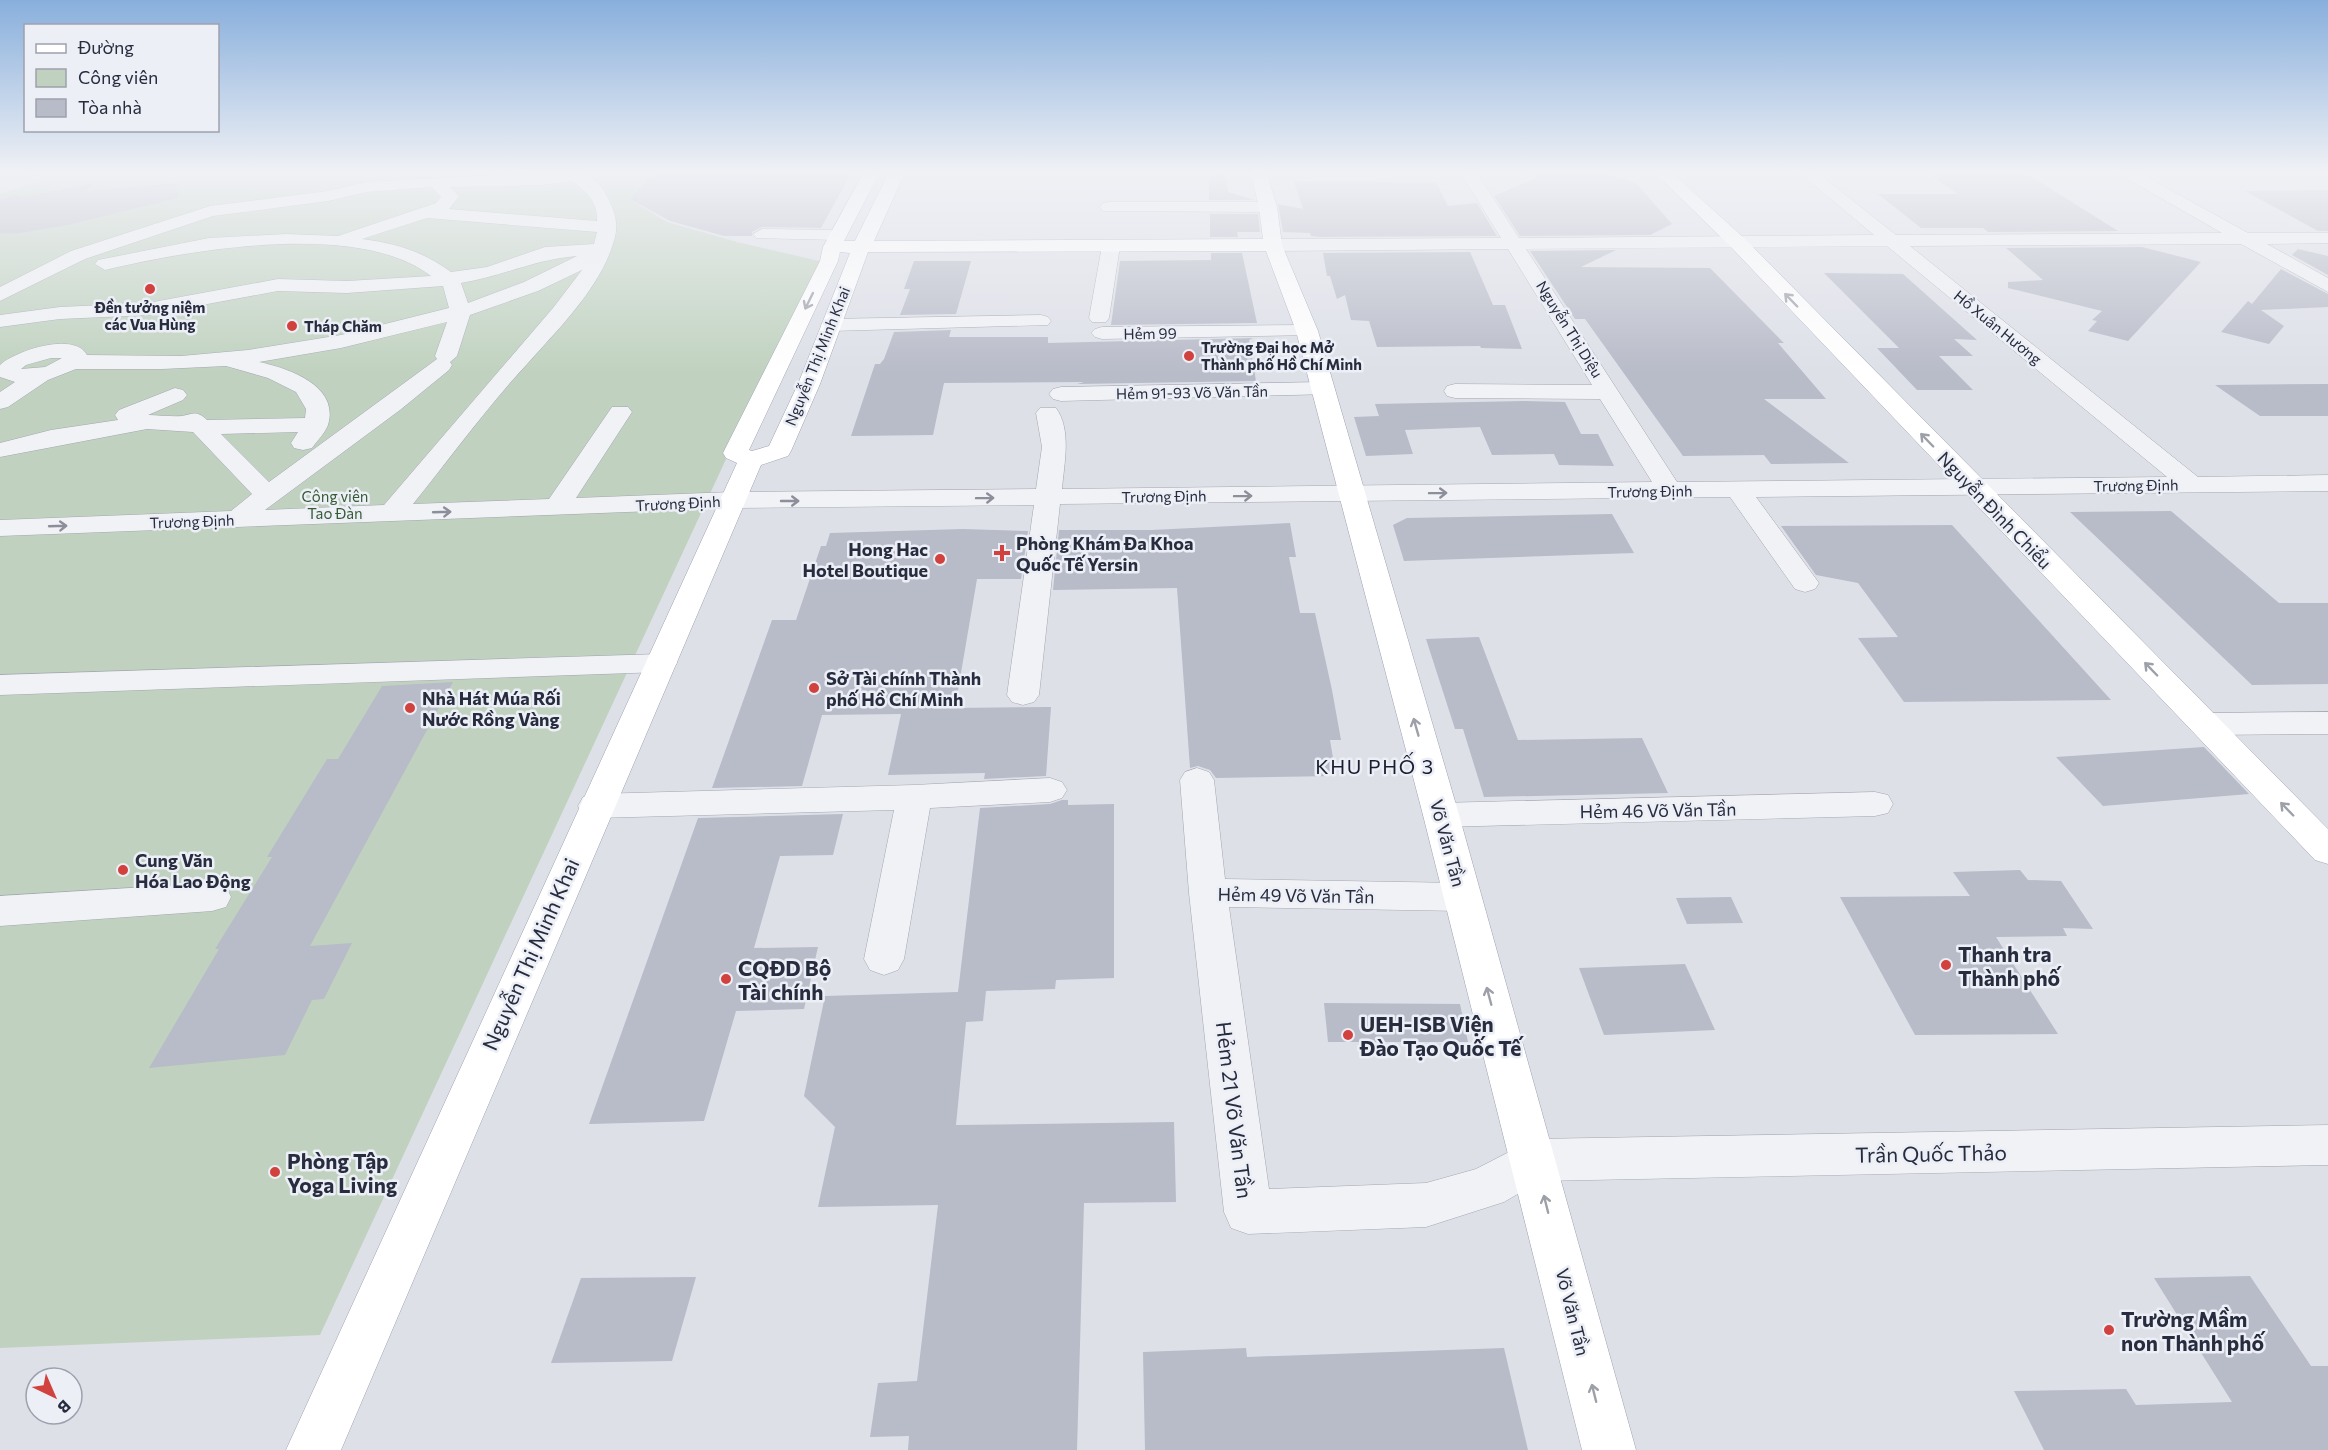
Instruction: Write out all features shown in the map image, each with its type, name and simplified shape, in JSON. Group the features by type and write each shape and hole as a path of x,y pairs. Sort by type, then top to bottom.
{"main road":[{"name":"Nguyễn Thị Minh Khai","path":"837,238 829,261 735,453 751,460 779,451 866,238"},
{"name":"Võ Văn Tần","path":"1273,238 1307,331 1441,815 1609,1450"},
{"name":"Nguyễn Đình Chiểu","path":"1732,238 2328,851"},
{"path":"835,241 862,247 1274,245"},
{"name":"Nguyễn Thị Minh Khai","path":"313,1450 751,460"}],"street":[{"path":"0,295 78,255 128,238"},
{"path":"302,257 346,238"},
{"path":"392,513 579,288 602,249 605,238"},
{"path":"800,238 835,241"},
{"name":"Nguyễn Thị Diệu","path":"1512,238 1670,491"},
{"name":"Hồ Xuân Hương","path":"1888,238 2193,485"},
{"path":"1274,245 2328,238"},
{"path":"2245,239 2328,286"},
{"path":"0,302 80,272 172,250 252,240 338,240 405,253 431,264 449,279 459,295 463,310 459,331 444,361 386,411 270,492 238,519"},
{"name":"Hẻm 99","path":"1111,246 1101,326 1307,331"},
{"path":"0,321 178,304 282,277 369,287 449,279 490,272 545,253 602,249"},
{"path":"5,370 28,356 73,348 174,361 215,361 356,339 463,310 533,286 602,249"},
{"path":"0,402 43,373 118,311"},
{"path":"73,348 118,311"},
{"path":"831,325 1041,321"},
{"path":"174,361 172,382 175,396 183,410 270,492"},
{"path":"215,361 257,368 302,385 315,401 316,425 270,492"},
{"path":"5,370 22,375 43,373"},
{"name":"Hẻm 91-93 Võ Văn Tần","path":"1046,498 1054,447 1055,404 1323,389"},
{"path":"1455,391 1609,392"},
{"path":"0,450 112,420 175,396"},
{"path":"556,508 620,412"},
{"path":"32,442 130,424 176,422 202,427 316,425"},
{"name":"Trương Định","path":"0,528 732,500 2328,483"},
{"path":"1738,490 1805,583"},
{"path":"1023,695 1046,498"},
{"path":"0,684 661,663"},
{"path":"2204,724 2328,723"},
{"name":"Hẻm 49 Võ Văn Tần","path":"1197,780 1208,893 1462,897"},
{"path":"596,806 1050,790"},
{"path":"884,959 914,796"},
{"name":"Hẻm 46 Võ Văn Tần","path":"1441,815 1875,804"},
{"name":"Hẻm 21 Võ Văn Tần","path":"1208,893 1248,1212 1426,1205 1487,1187 1534,1160"},
{"path":"0,911 212,897"},
{"name":"Trần Quốc Thảo","path":"1534,1160 2328,1145"}],"green space":[{"name":"Công viên Tao Đàn","path":"0,238 722,238 828,263 727,457 320,1335 0,1348"}],"building":[{"path":"2142,247 2201,262 2128,341 2088,331 2097,321 2092,320 2102,311 2008,288 2008,282 2043,280 2006,248"},
{"path":"2298,249 2328,256 2328,275 2292,255"},
{"path":"1616,250 1581,267 1710,268 1784,343 1778,343 1826,399 1764,399 1849,463 1771,464 1764,455 1683,456 1585,319 1575,319 1530,251"},
{"path":"1470,252 1493,305 1505,305 1522,349 1481,348 1480,346 1377,347 1369,321 1351,320 1345,295 1337,299 1330,276 1327,276 1323,253"},
{"path":"1211,253 1242,253 1257,323 1111,325 1120,261 1211,260"},
{"path":"914,261 971,261 956,314 900,315 910,289 904,289"},
{"path":"2281,269 2328,294 2328,307 2261,310 2284,326 2269,344 2221,332 2248,301 2252,304"},
{"path":"1824,273 1903,274 1977,340 1954,339 1973,356 1939,356 1973,390 1917,390 1877,348 1899,348"},
{"path":"951,330 949,337 1048,337 1048,343 1253,338 1249,340 1256,381 1077,384 1084,382 944,383 933,435 851,436 875,364 880,364 884,359 894,332"},
{"path":"2328,384 2328,416 2260,416 2215,385"},
{"path":"1565,402 1581,434 1598,434 1614,466 1559,465 1554,454 1492,455 1480,427 1405,430 1413,454 1366,456 1354,417 1379,416 1375,404"},
{"path":"2171,511 2279,603 2328,603 2328,684 2252,685 2070,512"},
{"path":"1612,514 1634,553 1404,561 1393,525 1407,518"},
{"path":"1290,523 1296,557 1289,557 1300,613 1315,613 1332,690 1341,740 1330,740 1336,776 1216,778 1210,770 1198,766 1190,768 1177,588 1053,590 1059,530 1152,530"},
{"path":"1952,525 2111,700 1904,702 1858,638 1898,637 1858,583 1816,575 1781,526"},
{"path":"963,529 1028,531 1021,579 977,579 955,708 1051,707 1046,776 984,779 985,773 888,775 901,714 822,715 802,786 712,788 772,620 796,620 821,546 826,546 830,533"},
{"path":"1479,637 1518,740 1642,738 1668,793 1484,797 1463,729 1455,729 1426,639"},
{"path":"453,682 310,946 352,943 324,999 312,1000 285,1055 149,1068 219,949 215,949 272,857 267,857 327,759 338,759 382,686"},
{"path":"2204,747 2249,794 2103,806 2056,757"},
{"path":"1068,800 1068,805 1114,804 1114,978 1056,980 1055,989 986,991 983,1021 966,1022 956,1125 1174,1122 1176,1202 1084,1203 1077,1450 908,1450 909,1436 870,1437 878,1383 917,1381 938,1205 818,1207 835,1127 804,1096 825,996 958,992 980,808 1050,804"},
{"name":"CQĐD Bộ Tài chính","path":"843,814 833,855 780,856 754,948 818,947 804,1009 736,1011 704,1121 589,1124 698,818"},
{"name":"Thanh tra Thành phố","path":"2020,870 2028,880 2061,881 2093,929 2063,928 2067,936 1996,937 2058,1034 1915,1035 1840,897 1970,896 1953,872"},
{"path":"1731,897 1743,923 1687,924 1676,898"},
{"path":"1685,964 1715,1030 1604,1035 1579,968"},
{"path":"1324,1003 1460,1004 1468,1042 1328,1042"},
{"path":"2250,1276 2311,1366 2328,1366 2328,1450 2044,1450 2014,1391 2126,1389 2136,1405 2232,1402 2154,1278"},
{"path":"696,1277 672,1361 551,1363 581,1278"},
{"path":"1246,1348 1247,1357 1504,1348 1528,1450 1145,1450 1143,1352"}],"place":[{"name":"Đền tưởng niệm các Vua Hùng","path":"150,289"},
{"name":"Tháp Chăm","path":"292,326"},
{"name":"Trường Đại học Mở Thành phố Hồ Chí Minh","path":"1189,356"},
{"name":"Phòng Khám Đa Khoa Quốc Tế Yersin","path":"1002,553"},
{"name":"Hong Hac Hotel Boutique","path":"940,559"},
{"name":"Sở Tài chính Thành phố Hồ Chí Minh","path":"814,688"},
{"name":"Nhà Hát Múa Rối Nước Rồng Vàng","path":"410,708"},
{"name":"Cung Văn Hóa Lao Động","path":"123,870"},
{"name":"Thanh tra Thành phố","path":"1946,965"},
{"name":"CQĐD Bộ Tài chính","path":"726,979"},
{"name":"UEH-ISB Viện Đào Tạo Quốc Tế","path":"1348,1035"},
{"name":"Phòng Tập Yoga Living","path":"275,1172"},
{"name":"Trường Mầm non Thành phố","path":"2109,1330"}],"district":[{"name":"KHU PHỐ 3","path":"1375,766"}]}
